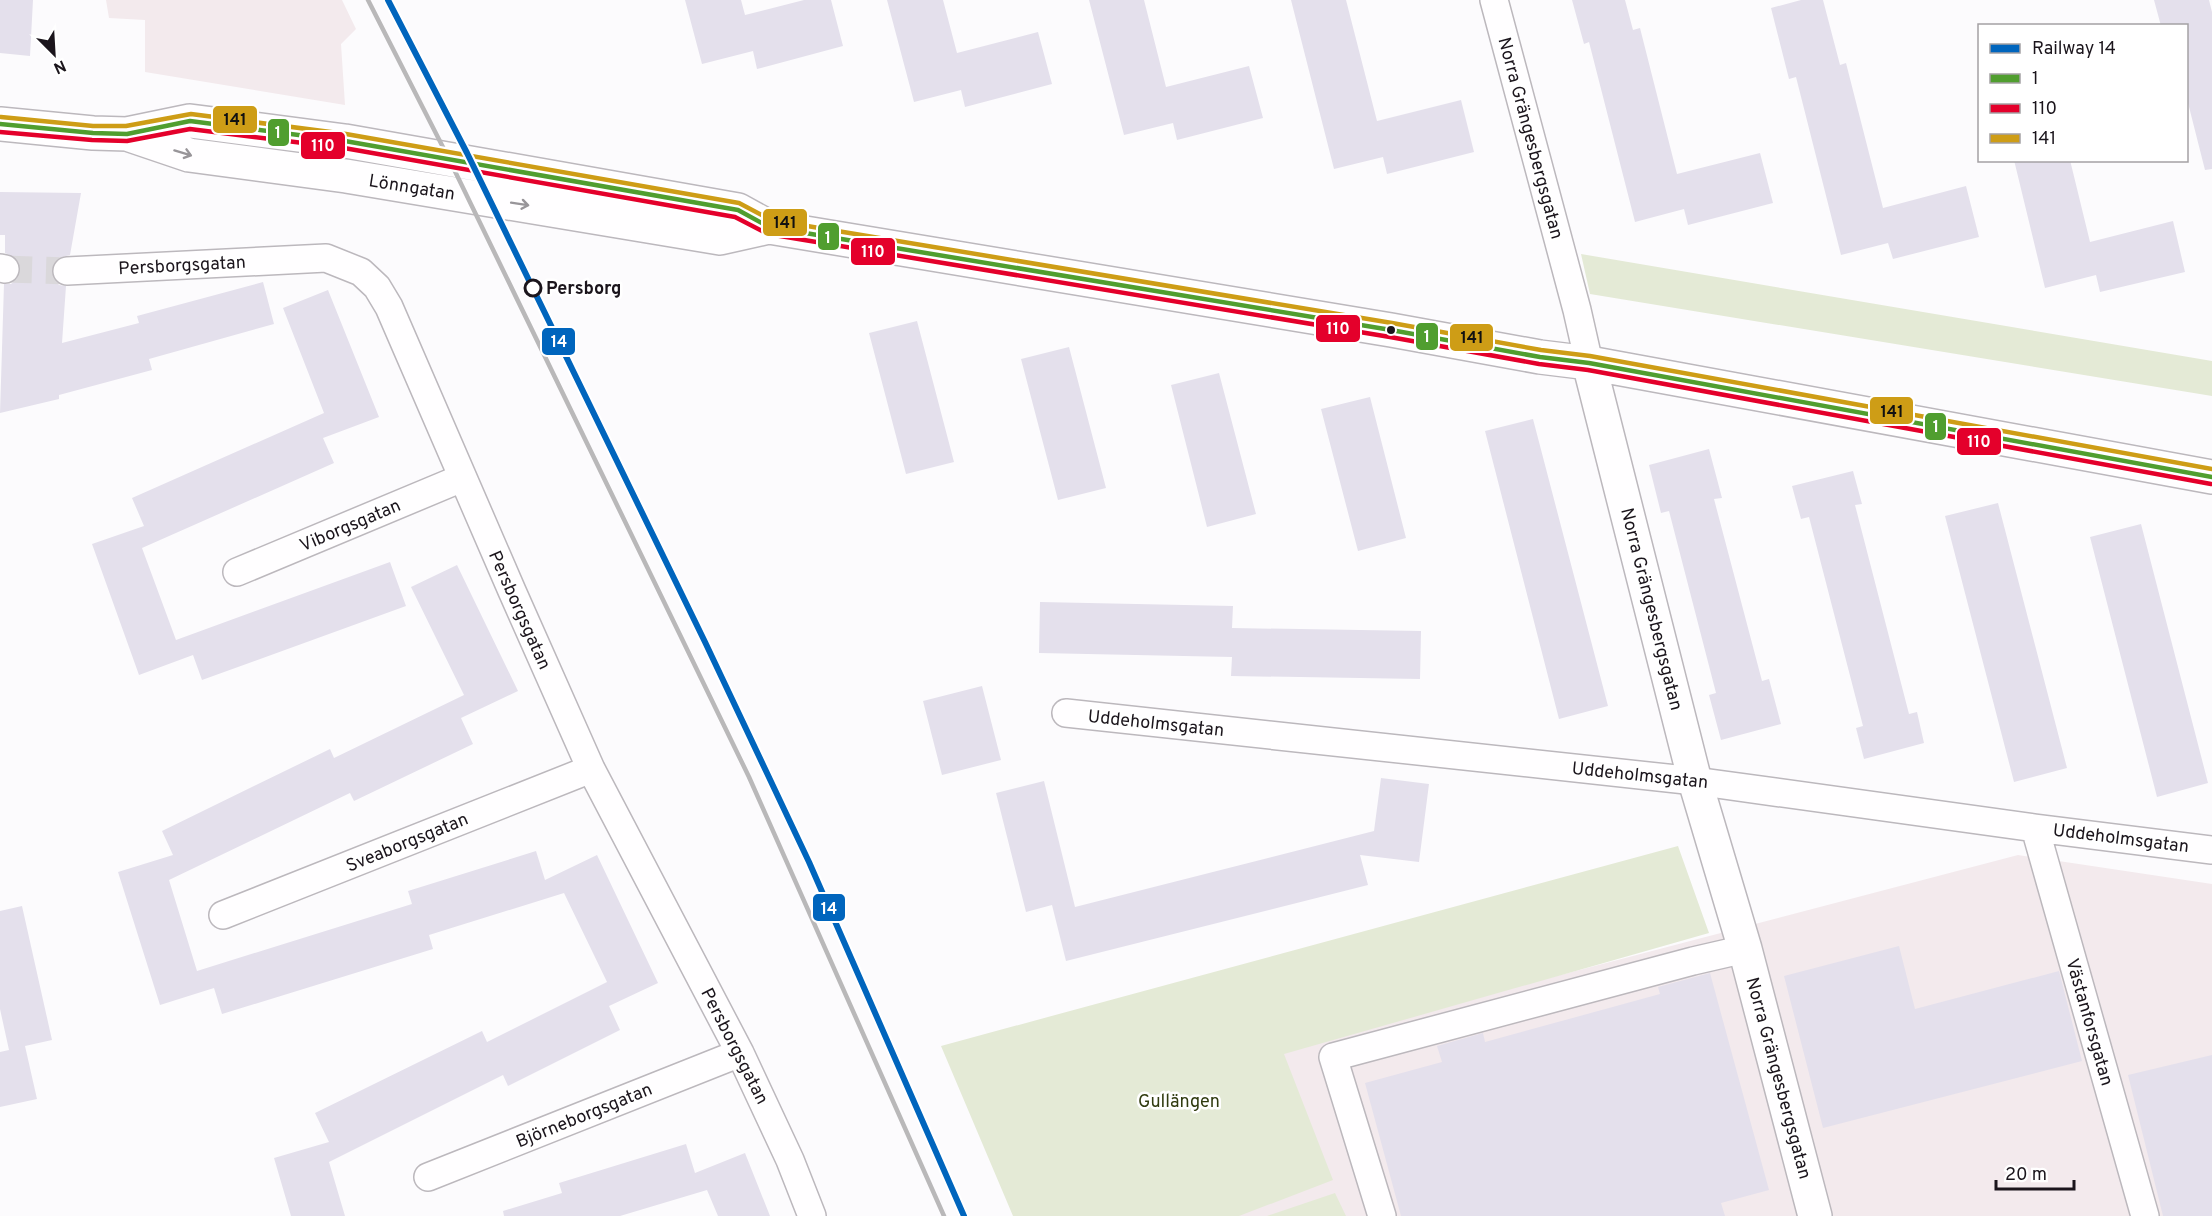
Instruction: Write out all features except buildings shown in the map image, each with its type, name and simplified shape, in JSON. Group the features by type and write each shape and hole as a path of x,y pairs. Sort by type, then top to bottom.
{"street":[{"name":"Norra Grängesbergsgatan","path":"1494,0 1577,310 1695,781 1745,949 1815,1216"},
{"name":"Lönngatan","path":"0,124 127,134 189,155 346,176 720,238 769,227 1391,330 1540,357 1589,363 2212,477"},
{"name":"Persborgsgatan","path":"67,271 326,258 362,272 377,286 389,307 591,769 740,1053 790,1160 812,1216"},
{"name":"Viborgsgatan","path":"237,572 462,478"},
{"name":"Uddeholmsgatan","path":"1066,713 1695,781 2036,828 2212,849"},
{"name":"Sveaborgsgatan","path":"223,915 591,769"},
{"name":"Västanforsgatan","path":"2036,828 2145,1216"},
{"path":"1382,1216 1333,1057 1745,949"},
{"name":"Björneborgsgatan","path":"428,1177 740,1053"}],"shaded area":[{"path":"106,0 342,0 356,29 341,44 345,105 145,72 145,20 109,18"},
{"path":"2018,855 2212,884 2212,1216 1031,1216 1286,1047"}],"green space":[{"path":"1581,254 2212,361 2212,396 1590,294"},
{"name":"Gullängen","path":"1678,846 1709,933 1284,1054 1333,1180 1239,1216 1013,1216 941,1046"},
{"path":"1335,1193 1346,1216 1267,1216"}],"tunnel":[{"path":"5,269 67,271"}],"railway":[{"path":"368,0 450,161 749,777 944,1216"}],"rail line":[{"name":"14","path":"388,0 467,153 705,642 809,862 964,1216"}],"transit line":[{"name":"141","path":"1,117 93,126 126,126 191,114 346,134 739,203 771,220 1392,323 1541,350 1590,356 2212,469"},
{"name":"1","path":"0,124 127,134 190,121 345,141 738,210 769,227 1391,330 1540,357 1589,363 2212,477"},
{"name":"110","path":"0,132 127,141 190,129 344,148 735,217 768,234 1390,337 1539,364 1588,370 2211,484"}],"place":[{"name":"Persborg","path":"533,288"}]}
